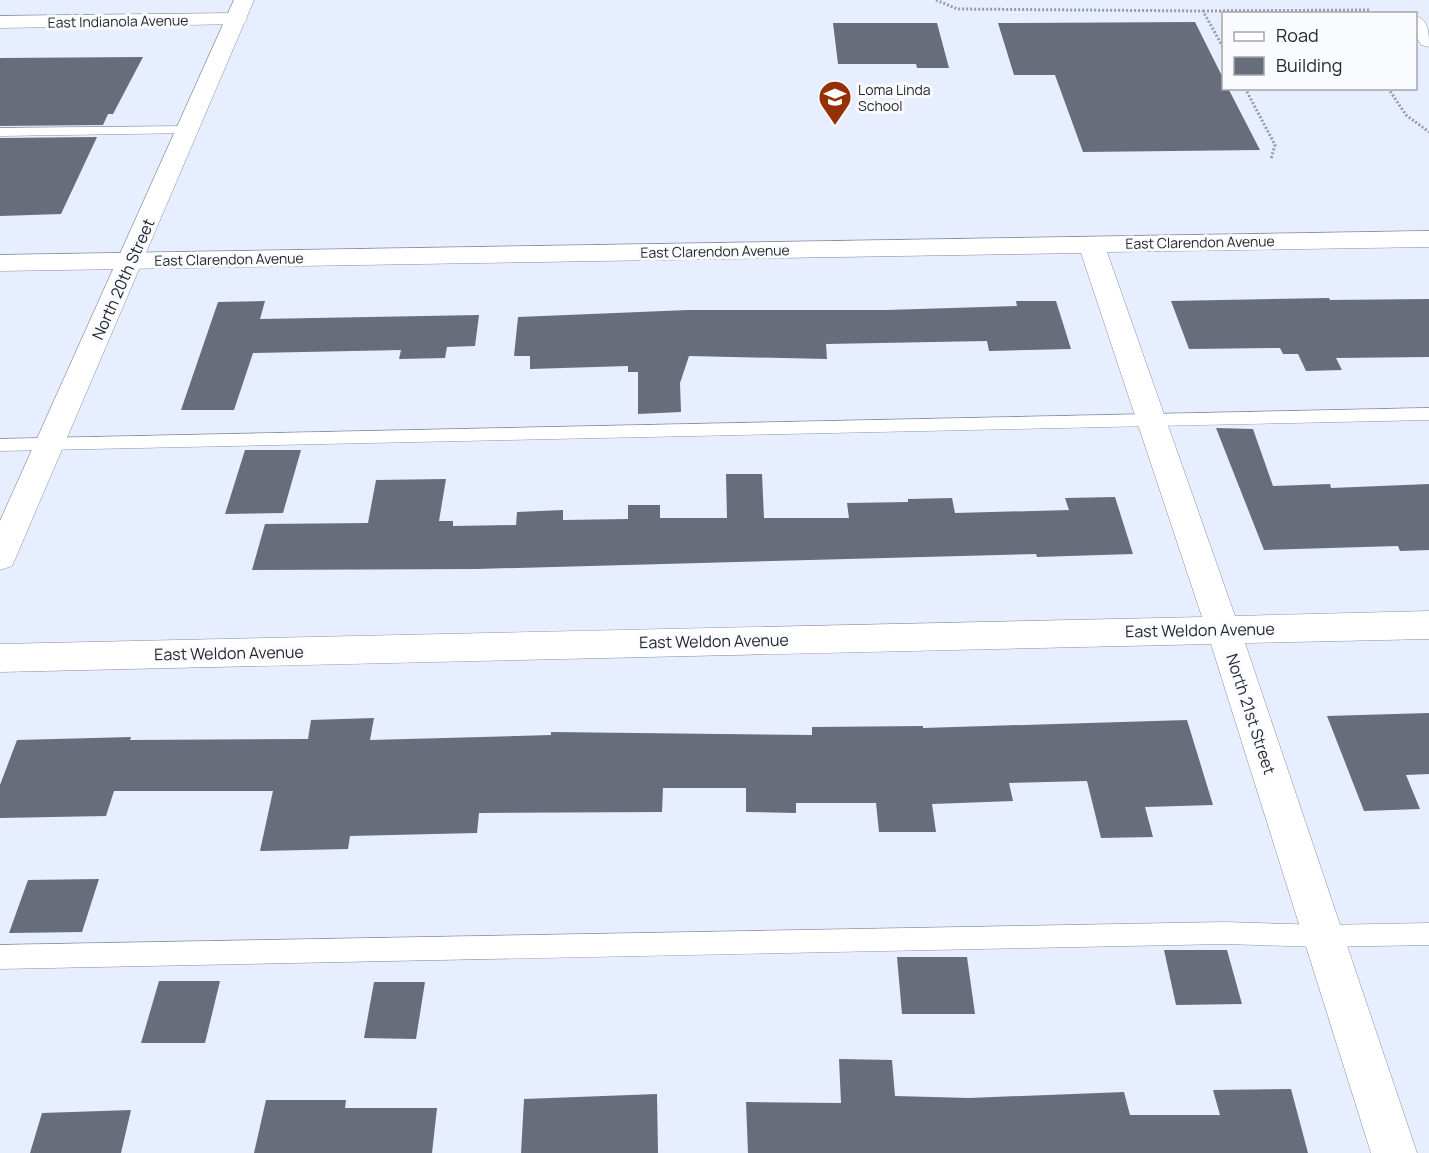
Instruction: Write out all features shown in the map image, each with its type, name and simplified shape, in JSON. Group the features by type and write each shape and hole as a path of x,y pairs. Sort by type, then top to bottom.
{"street":[{"name":"East Indianola Avenue","path":"0,22 240,10"},
{"name":"North 20th Street","path":"0,557 240,10"},
{"path":"1417,24 1429,40"},
{"name":"East Clarendon Avenue","path":"0,262 1429,239"},
{"name":"North 21st Street","path":"1091,243 1223,629 1394,1153"},
{"name":"East Weldon Avenue","path":"0,658 1429,625"}],"lane":[{"path":"0,132 188,130"},
{"path":"0,445 1429,414"},
{"path":"0,957 1225,933 1322,936 1429,934"}],"path":[{"path":"936,0 957,9 1203,11 1370,9"},
{"path":"1203,11 1222,45"},
{"path":"1246,90 1275,145 1271,159"},
{"path":"1389,90 1407,115 1429,132"}],"building":[{"path":"1195,22 1222,76 1222,90 1229,90 1260,150 1083,152 1055,75 1014,75 998,23"},
{"path":"833,23 937,23 949,68 917,68 916,64 838,64"},
{"path":"143,57 113,114 108,114 103,125 0,126 0,58"},
{"path":"97,137 61,214 0,216 0,138"},
{"path":"1329,298 1330,300 1429,299 1429,357 1336,358 1342,370 1306,371 1298,354 1283,354 1280,348 1189,349 1171,301"},
{"path":"265,301 260,319 479,315 475,346 447,347 445,358 399,359 401,350 253,353 234,410 181,410 218,302"},
{"path":"1016,301 1056,301 1071,349 989,351 987,341 826,344 827,359 689,356 680,383 681,412 638,414 638,372 628,372 628,366 530,369 530,356 514,356 518,317 688,310 886,310 1017,306"},
{"path":"1216,428 1253,429 1273,486 1330,484 1331,488 1429,484 1429,550 1400,551 1398,546 1264,550"},
{"path":"245,450 301,450 283,513 225,514"},
{"path":"726,474 762,474 764,518 849,518 847,503 908,502 908,499 952,498 955,513 1069,510 1065,498 1115,497 1133,554 1037,557 1036,554 476,569 252,570 265,524 368,523 376,480 446,479 439,521 453,521 453,526 516,525 517,512 563,510 563,520 628,519 628,505 660,505 660,518 727,518"},
{"path":"1429,713 1429,774 1406,775 1420,809 1364,811 1327,716"},
{"path":"374,718 370,740 551,735 551,732 812,735 812,727 923,726 923,728 1187,720 1213,805 1145,807 1153,837 1101,838 1087,781 1009,783 1013,801 932,804 936,832 879,832 876,803 796,803 796,813 746,812 746,788 663,788 662,812 479,813 477,833 350,836 348,849 260,851 273,791 114,791 106,816 0,818 0,785 17,740 131,737 130,740 308,739 311,720"},
{"path":"99,879 82,932 9,933 28,880"},
{"path":"1164,950 1227,950 1242,1004 1176,1005"},
{"path":"897,957 967,957 975,1014 902,1014"},
{"path":"159,981 220,981 205,1043 141,1043"},
{"path":"374,982 425,982 416,1039 364,1038"},
{"path":"839,1059 892,1060 895,1096 969,1098 1124,1092 1130,1115 1220,1115 1213,1090 1291,1089 1308,1153 748,1153 746,1102 841,1103"},
{"path":"657,1094 658,1153 521,1153 524,1099"},
{"path":"266,1100 346,1100 345,1108 437,1108 432,1153 254,1153"},
{"path":"131,1110 121,1153 30,1153 42,1113"}],"place":[{"name":"Loma Linda School","path":"835,126"}]}
